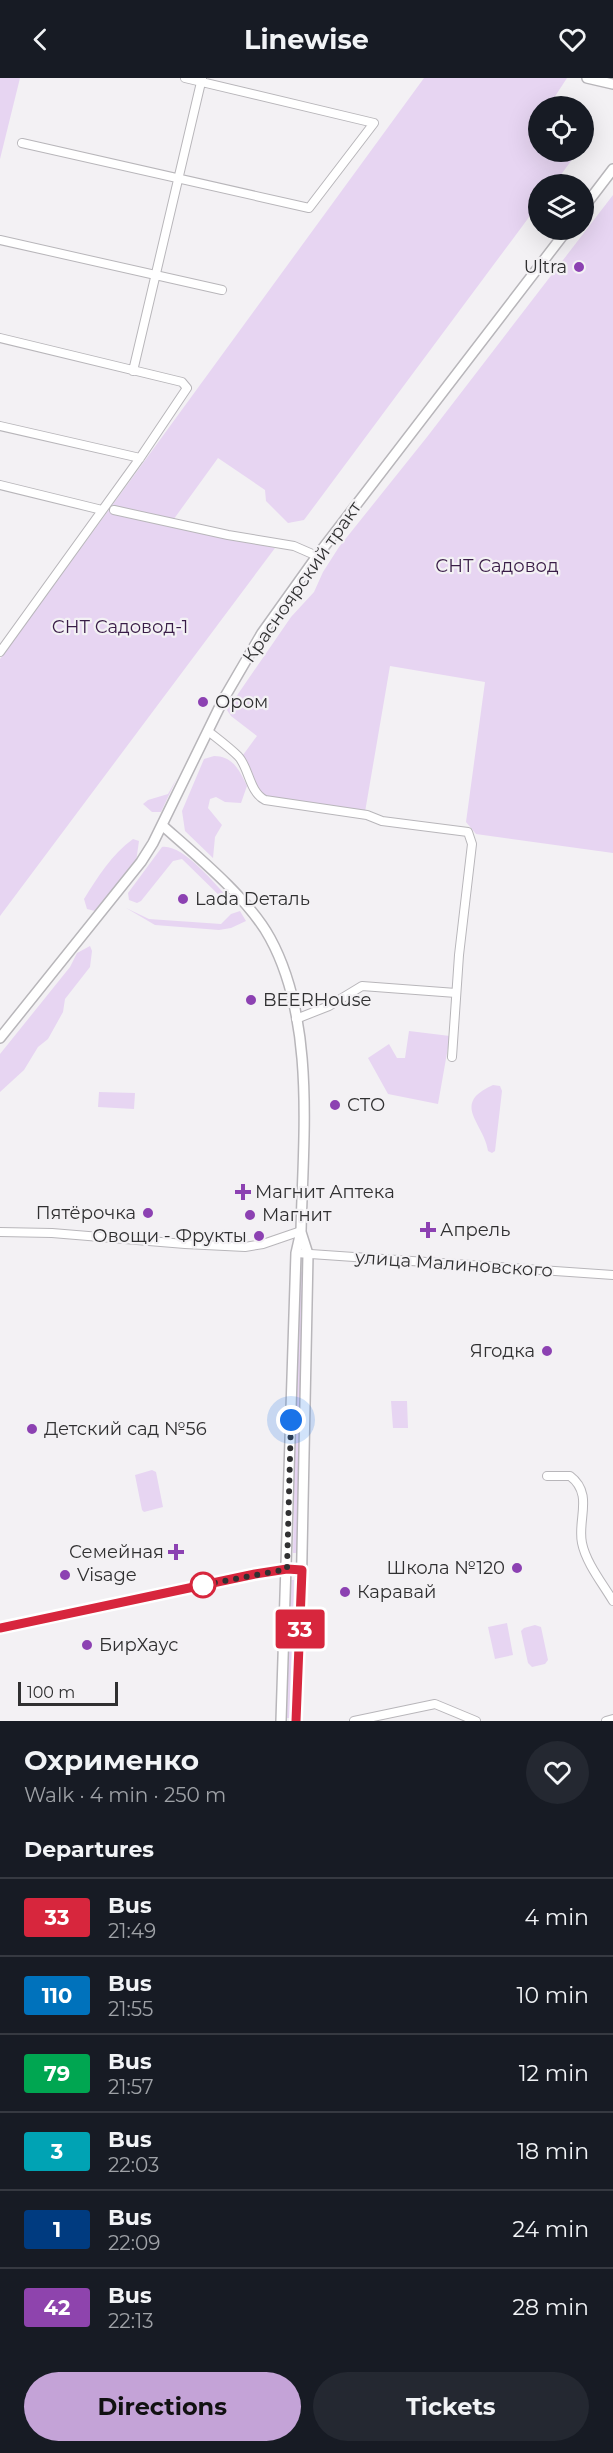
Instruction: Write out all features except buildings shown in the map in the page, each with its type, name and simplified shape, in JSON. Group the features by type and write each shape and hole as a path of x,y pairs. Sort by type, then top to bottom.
{"main road":[{"path":"587,78 613,84"},
{"path":"594,194 613,169"},
{"name":"Красноярский тракт","path":"0,1038 141,862 163,826 208,731 249,653 317,556 559,240"},
{"path":"163,826 240,899 270,938 281,961 301,1046 304,1094 301,1232 296,1253 281,1721"},
{"path":"296,1721 302,1570 308,1254 301,1232"}],"street":[{"path":"22,142 309,208 374,123 185,78"},
{"path":"133,371 201,80"},
{"path":"0,240 222,290"},
{"path":"0,338 182,382 187,387 140,458 0,652"},
{"path":"0,426 140,458"},
{"path":"0,485 102,510"},
{"path":"114,510 228,535 294,546 317,556"},
{"path":"208,731 240,757 261,798 266,800 367,815 382,821 468,832 472,844 456,993 452,1057"},
{"path":"296,1019 330,1006 362,986 456,993"},
{"path":"0,1232 51,1233 185,1245 245,1247 301,1232"},
{"name":"улица Малиновского","path":"296,1253 613,1275"},
{"path":"547,1476 570,1476 579,1485 584,1497 582,1542 613,1601"},
{"path":"0,1628 287,1569 302,1570"},
{"path":"354,1721 435,1704 476,1721"},
{"path":"606,1721 613,1719"}],"green space":[{"path":"0,78 20,78 0,159"},
{"name":"СНТ Садовод-1","path":"424,78 567,78 555,96 528,96 528,162 570,162 561,174 528,174 528,218 304,520 288,523 266,501 265,490 218,458 171,523 275,548 0,916 0,659"},
{"name":"СНТ Садовод","path":"613,195 613,853 476,834 466,822 485,682 390,666 365,812 265,797 251,778 243,755 257,736 231,716 227,710 291,617 314,592 323,572 339,547 578,240 594,240 594,220"},
{"path":"214,756 231,762 247,786 241,803 225,802 216,797 210,799 208,808 222,825 215,837 213,858 185,831 182,811 204,759"},
{"path":"177,778 161,812 152,812 143,804 148,800 168,794"},
{"path":"133,839 139,841 136,862 95,911 87,909 84,899 94,883 112,859"},
{"path":"162,847 170,848 189,858 229,899 228,904 182,859 173,861 141,901 137,903 129,900 128,893"},
{"path":"126,908 149,919 221,924 231,914 240,911 246,921 231,928 219,930 155,925"},
{"path":"90,946 92,951 90,967 65,999 63,1012 48,1039 38,1047 24,1070 0,1092 0,1054 70,967 77,953"},
{"path":"409,1031 450,1036 438,1104 388,1094 368,1058 389,1044 397,1058 405,1058"},
{"path":"493,1085 500,1086 502,1091 495,1151 492,1153 488,1151 471,1107 480,1092"},
{"path":"99,1092 135,1093 134,1109 98,1107"},
{"path":"299,1271 303,1272 297,1553 293,1553"},
{"path":"391,1401 407,1401 408,1428 393,1428"},
{"path":"152,1470 156,1472 163,1507 144,1512 135,1475"},
{"path":"290,1580 294,1580 291,1718 287,1718"},
{"path":"507,1623 513,1655 495,1659 488,1627"},
{"path":"535,1625 541,1627 548,1660 545,1664 532,1667 528,1663 521,1631"}],"bus line":[{"name":"33","path":"0,1628 255,1574 287,1569 302,1570 296,1721"}],"place":[{"name":"Ultra","path":"579,267"},
{"name":"Ором","path":"203,702"},
{"name":"Lada Dеталь","path":"183,899"},
{"name":"BEERHouse","path":"251,1000"},
{"name":"СТО","path":"335,1105"},
{"name":"Магнит Аптека","path":"243,1192"},
{"name":"Пятёрочка","path":"148,1213"},
{"name":"Магнит","path":"250,1215"},
{"name":"Апрель","path":"428,1230"},
{"name":"Овощи - Фрукты","path":"259,1236"},
{"name":"Ягодка","path":"547,1351"},
{"name":"Детский сад №56","path":"32,1429"},
{"name":"Семейная","path":"176,1552"},
{"name":"Школа №120","path":"517,1568"},
{"name":"Visage","path":"65,1575"},
{"name":"Каравай","path":"345,1592"},
{"name":"БирХаус","path":"87,1645"}],"route":[{"path":"203,1585 193,1587 287,1569 291,1420"}]}
